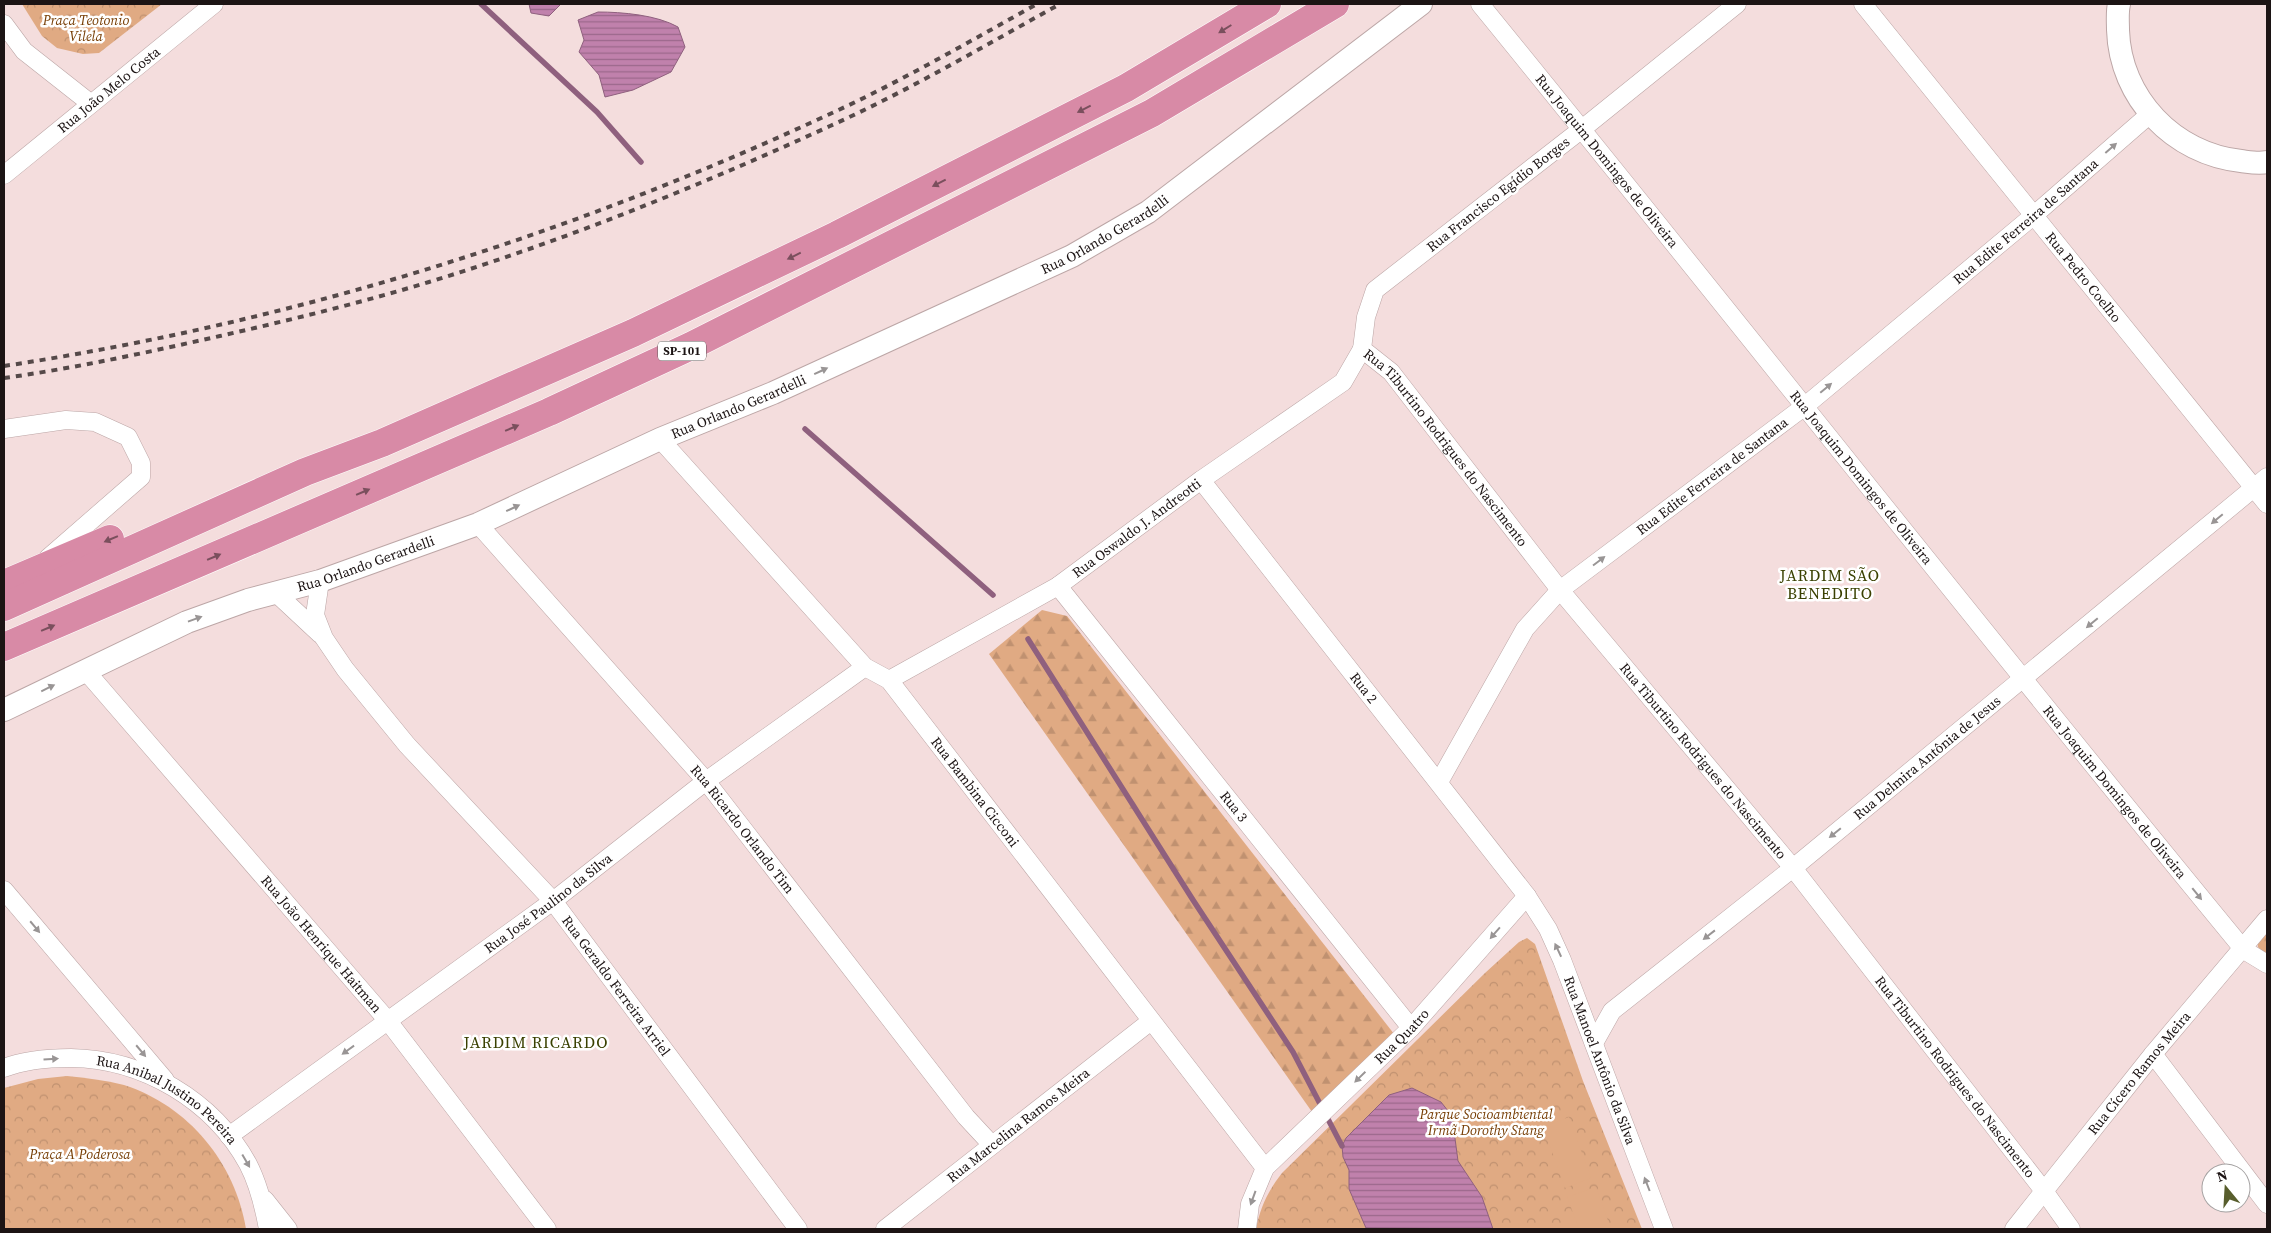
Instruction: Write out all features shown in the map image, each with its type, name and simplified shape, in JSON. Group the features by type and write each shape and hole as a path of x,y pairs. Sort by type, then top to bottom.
{"highway":[{"name":"SP-101","path":"4,607 305,472 382,443 633,333 837,235 1126,88 1267,4"},
{"name":"SP-101","path":"4,647 549,412 691,346 1152,113 1335,4"},
{"path":"4,584 125,533 305,472"}],"street":[{"name":"Rua João Melo Costa","path":"4,175 214,4"},
{"name":"Rua Orlando Gerardelli","path":"4,710 187,622 248,600 320,581 478,524 660,439 773,393 1072,256 1148,212 1421,4"},
{"name":"Rua Joaquim Domingos de Oliveira","path":"1480,4 1805,406 2022,680 2244,950 2267,964"},
{"name":"Rua Francisco Egídio Borges","path":"1375,290 1582,129 1737,4"},
{"name":"Rua Pedro Coelho","path":"1863,4 2033,216 2261,482 2267,504"},
{"path":"2119,4 2119,47 2130,82 2150,114 2182,142 2220,159 2267,162"},
{"path":"4,24 9,45 24,51 90,104"},
{"name":"Rua Edite Ferreira de Santana","path":"1439,782 1525,629 1560,590 1805,406 2033,216 2150,114"},
{"name":"Rua Tiburtino Rodrigues do Nascimento","path":"1375,290 1366,317 1362,349 1391,372 1560,590 1793,868 2044,1191 2071,1229"},
{"name":"Rua Oswaldo J. Andreotti","path":"889,680 1058,586 1201,480 1342,382 1362,349"},
{"path":"4,429 66,420 95,422 128,438 141,463 141,477 31,573"},
{"name":"Rua Bambina Cicconi","path":"660,439 865,668 889,680 1150,1022 1265,1168"},
{"name":"Rua 2","path":"1201,480 1527,896"},
{"name":"Rua Delmira Antônia de Jesus","path":"1594,1043 1612,1011 1793,868 2261,482"},
{"name":"Rua Ricardo Orlando Tim","path":"478,524 706,781 966,1117 992,1144"},
{"name":"Rua Geraldo Ferreira Arriel","path":"320,581 315,615 324,638"},
{"name":"Rua 3","path":"1058,586 1411,1028"},
{"name":"Rua Geraldo Ferreira Arriel","path":"276,593 324,638 345,668 407,745 553,901 798,1229"},
{"name":"Rua José Paulino da Silva","path":"229,1136 553,901 706,781 865,668"},
{"name":"Rua João Henrique Haitman","path":"85,670 388,1021 547,1229"},
{"path":"4,890 169,1084"},
{"name":"Rua Quatro","path":"1265,1168 1411,1028 1527,896"},
{"name":"Rua Manoel Antônio da Silva","path":"1527,896 1548,929 1559,952 1664,1229"},
{"name":"Rua Cícero Ramos Meira","path":"2014,1229 2153,1054 2244,950 2267,920"},
{"name":"Rua Marcelina Ramos Meira","path":"886,1229 1150,1022"},
{"path":"2153,1054 2267,1204"},
{"name":"Rua Anibal Justino Pereira","path":"4,1068 48,1058 90,1058 130,1067 169,1084 202,1107 229,1136 248,1164 261,1196 268,1229"},
{"path":"1247,1229 1250,1204 1265,1168"},
{"path":"261,1196 288,1229"}],"green space":[{"name":"Praça Teotonio Vilela","path":"22,4 162,4 99,53 83,54 57,48 42,36"},
{"path":"1042,610 1067,616 1398,1039 1317,1119 989,654"},
{"path":"2267,927 2267,957 2258,947 2257,938"},
{"name":"Parque Socioambiental Irmã Dorothy Stang","path":"1527,938 1535,944 1583,1081 1642,1229 1256,1229 1265,1200 1282,1173 1485,973 1519,942"},
{"name":"Praça A Poderosa","path":"67,1076 103,1080 124,1085 169,1107 188,1122 220,1160 240,1205 246,1229 4,1229 4,1088 38,1079"},
{"path":"1569,1117 1591,1178 1565,1188 1543,1127"},
{"path":"1596,1187 1611,1229 1579,1229 1567,1197"}],"shaded area":[{"path":"529,4 561,4 549,16 531,13"},
{"path":"598,12 650,17 678,27 685,47 671,72 633,90 605,97 599,75 579,52 584,40 578,20"},
{"path":"1412,1088 1441,1102 1452,1116 1458,1161 1482,1197 1493,1229 1366,1228 1349,1189 1349,1170 1343,1157 1342,1146 1346,1138 1389,1095"}],"waterway":[{"path":"481,4 597,112 641,162"},
{"path":"805,429 993,595"},
{"path":"1028,639 1193,900 1293,1052 1342,1146"}],"railway":[{"path":"4,366 114,347 222,324 329,297 435,267 539,232 643,194 745,152 847,106 1037,4"},
{"path":"4,378 112,359 299,317 429,282 582,230 682,191 830,126 917,83 1060,4"}],"district":[{"name":"JARDIM SÃO BENEDITO","path":"1830,584"},
{"name":"JARDIM RICARDO","path":"536,1042"}]}
